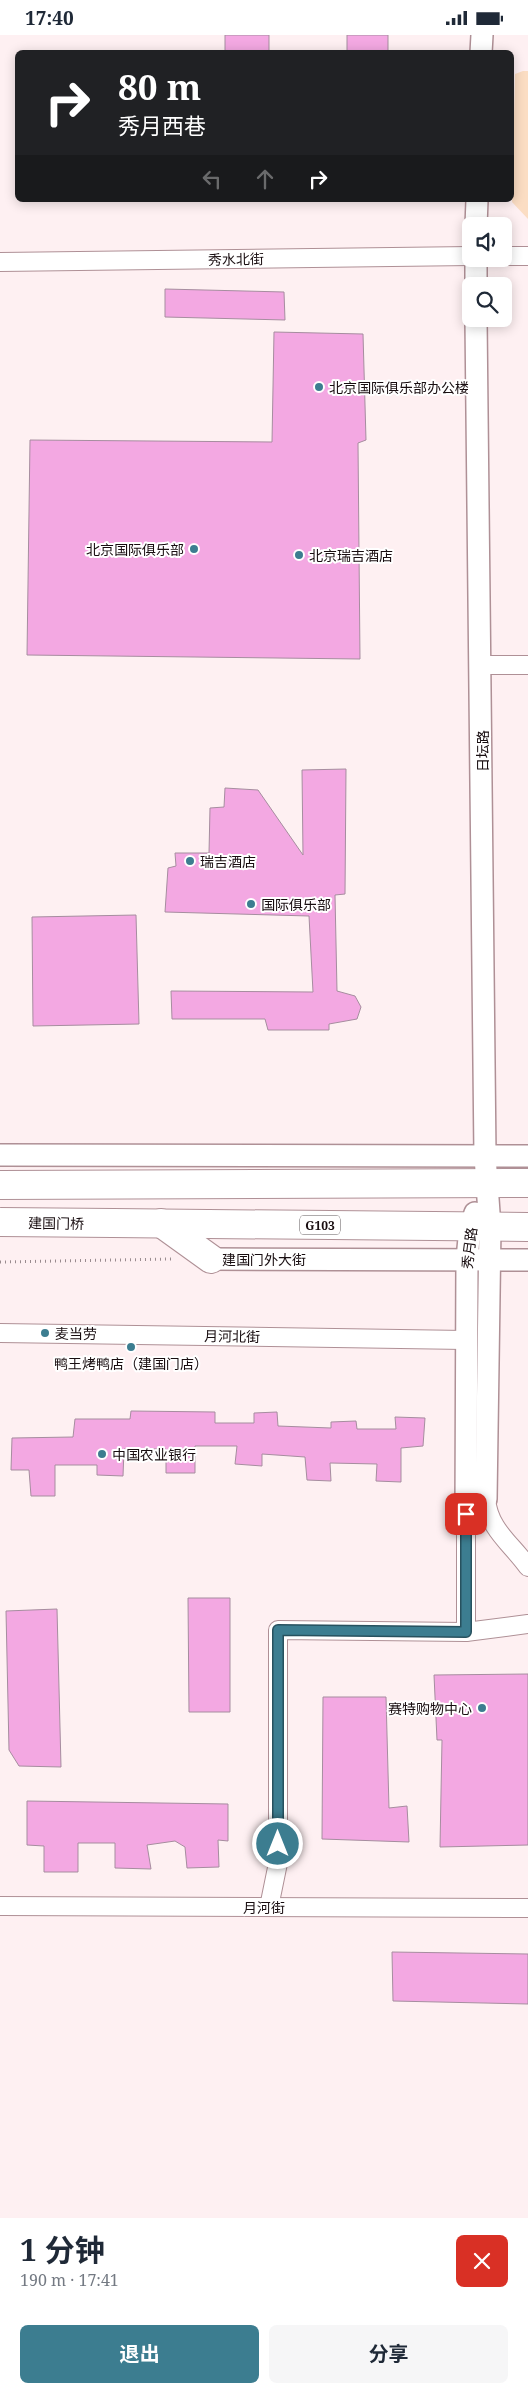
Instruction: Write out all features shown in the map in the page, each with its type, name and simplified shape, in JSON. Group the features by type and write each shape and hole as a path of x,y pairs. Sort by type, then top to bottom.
{"highway":[{"path":"0,1185 109,1186 485,1169 528,1183"},
{"name":"建国门桥","path":"0,1222 161,1223"},
{"path":"161,1223 211,1259"},
{"name":"G103","path":"161,1223 480,1228 528,1227"}],"street":[{"path":"481,50 482,35"},
{"path":"476,217 477,202"},
{"name":"秀水北街","path":"0,262 462,256"},
{"path":"512,256 528,256"},
{"name":"日坛路","path":"476,327 485,1169"},
{"path":"481,665 528,665"},
{"path":"0,1155 485,1169 528,1156"},
{"name":"秀月路","path":"466,1632 465,1340 467,1259 480,1228 485,1169"},
{"name":"秀月路","path":"480,1228 489,1260 486,1499"},
{"name":"建国门外大街","path":"211,1259 528,1260"},
{"name":"月河北街","path":"0,1333 465,1340"},
{"path":"486,1499 488,1515 494,1526 528,1567"},
{"path":"269,1907 278,1863 278,1630 466,1632 528,1624"},
{"name":"月河街","path":"0,1906 528,1908"}],"path":[{"path":"0,1262 173,1259"}],"shaded area":[{"path":"528,71 528,219 512,202 514,202 515,74"}],"building":[{"path":"225,35 269,35 269,50 225,50"},
{"path":"347,35 388,35 388,50 347,50"},
{"path":"165,289 284,292 285,320 165,317"},
{"name":"北京国际俱乐部","path":"274,332 363,334 366,440 358,443 360,659 27,655 30,440 272,442"},
{"name":"国际俱乐部","path":"346,769 345,894 335,895 337,991 355,996 361,1007 357,1019 329,1024 329,1030 268,1030 265,1019 172,1019 171,991 313,992 309,916 165,912 168,868 176,866 175,853 209,853 210,808 224,807 225,788 258,790 303,855 302,770"},
{"path":"136,915 139,1024 33,1026 32,917"},
{"path":"131,1411 215,1412 215,1423 254,1423 254,1413 277,1412 278,1426 331,1428 331,1422 356,1421 357,1429 396,1429 395,1417 425,1418 423,1446 401,1448 401,1482 376,1481 377,1464 330,1463 331,1481 307,1480 305,1457 262,1454 262,1466 235,1464 237,1446 195,1446 195,1473 166,1473 166,1449 124,1449 123,1476 97,1475 97,1465 55,1465 55,1496 31,1496 29,1470 11,1470 12,1438 73,1437 75,1419 130,1419"},
{"path":"188,1598 230,1598 230,1712 189,1712"},
{"path":"57,1609 61,1767 19,1766 9,1750 6,1611"},
{"path":"528,1674 528,1845 440,1847 442,1740 437,1740 434,1675"},
{"path":"323,1697 386,1697 389,1808 407,1806 409,1842 322,1839"},
{"path":"27,1801 228,1804 228,1841 218,1840 219,1867 187,1868 185,1847 175,1841 147,1845 151,1869 115,1868 115,1843 78,1843 78,1872 44,1872 44,1846 27,1845"},
{"path":"392,1952 528,1954 528,2004 393,2001"}],"place":[{"name":"北京国际俱乐部办公楼","path":"319,387"},
{"name":"北京国际俱乐部","path":"194,549"},
{"name":"北京瑞吉酒店","path":"299,555"},
{"name":"瑞吉酒店","path":"190,861"},
{"name":"国际俱乐部","path":"251,904"},
{"name":"麦当劳","path":"45,1333"},
{"name":"鸭王烤鸭店（建国门店）","path":"131,1347"},
{"name":"中国农业银行","path":"102,1454"},
{"name":"赛特购物中心","path":"482,1708"}],"route":[{"path":"278,1844 278,1630 466,1632 466,1514"}]}
